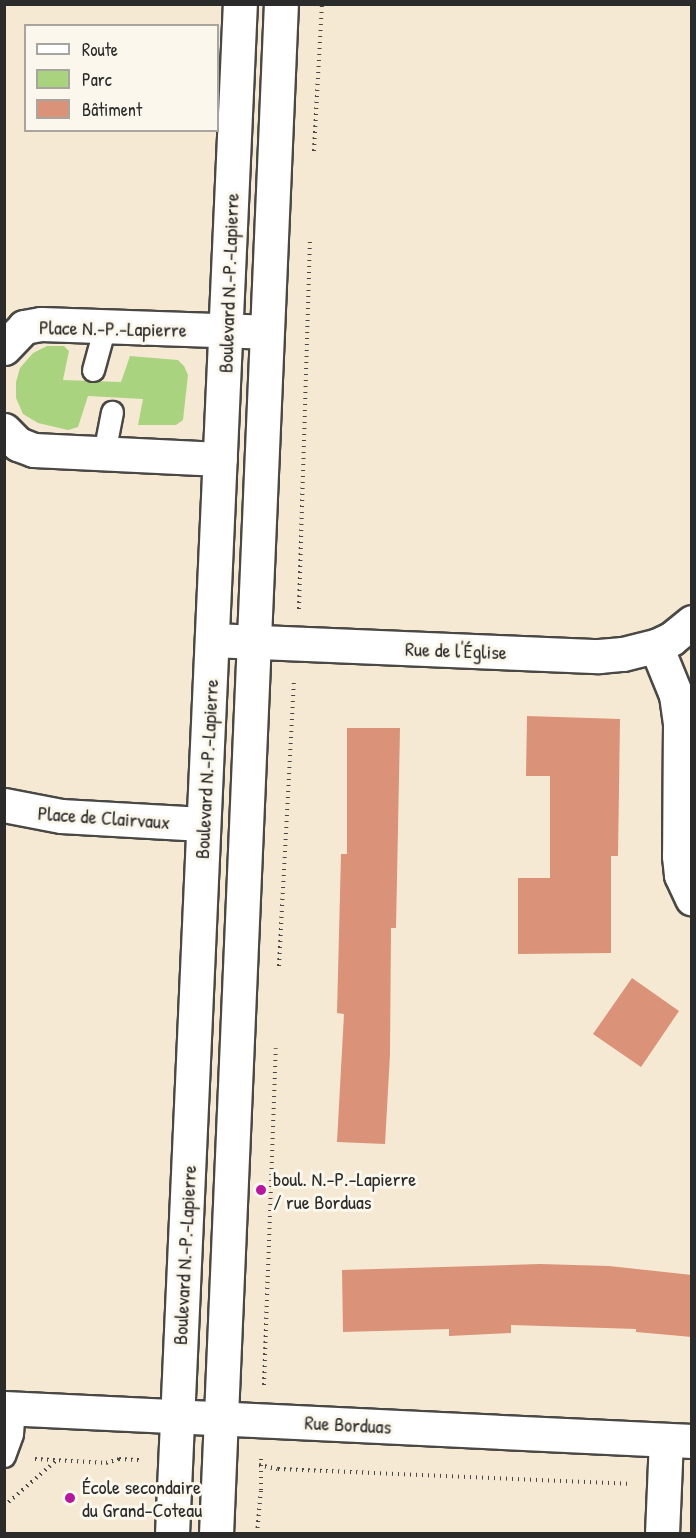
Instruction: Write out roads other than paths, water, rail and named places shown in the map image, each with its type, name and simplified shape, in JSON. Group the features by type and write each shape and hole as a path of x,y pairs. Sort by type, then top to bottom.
{"street":[{"name":"Boulevard N.-P.-Lapierre","path":"172,1533 240,4"},
{"name":"Boulevard N.-P.-Lapierre","path":"216,1533 281,4"},
{"name":"Place N.-P.-Lapierre","path":"4,348 24,327 33,326 105,326 266,332"},
{"path":"4,430 18,444 34,450 220,459"},
{"name":"Rue de l'Église","path":"212,640 599,656 623,654 656,645 671,639 692,622"},
{"path":"656,645 668,670 680,723 679,856 681,875 692,898"},
{"name":"Place de Clairvaux","path":"4,805 53,815 203,824"},
{"name":"Rue Borduas","path":"9,1408 679,1440"},
{"path":"662,1533 679,1440"}],"lane":[{"path":"93,370 105,326"},
{"path":"104,453 112,412"},
{"path":"4,1456 12,1434 9,1408"}],"place":[{"name":"boul. N.-P.-Lapierre / rue Borduas","path":"261,1190"},
{"name":"École secondaire du Grand-Coteau","path":"70,1498"}]}
